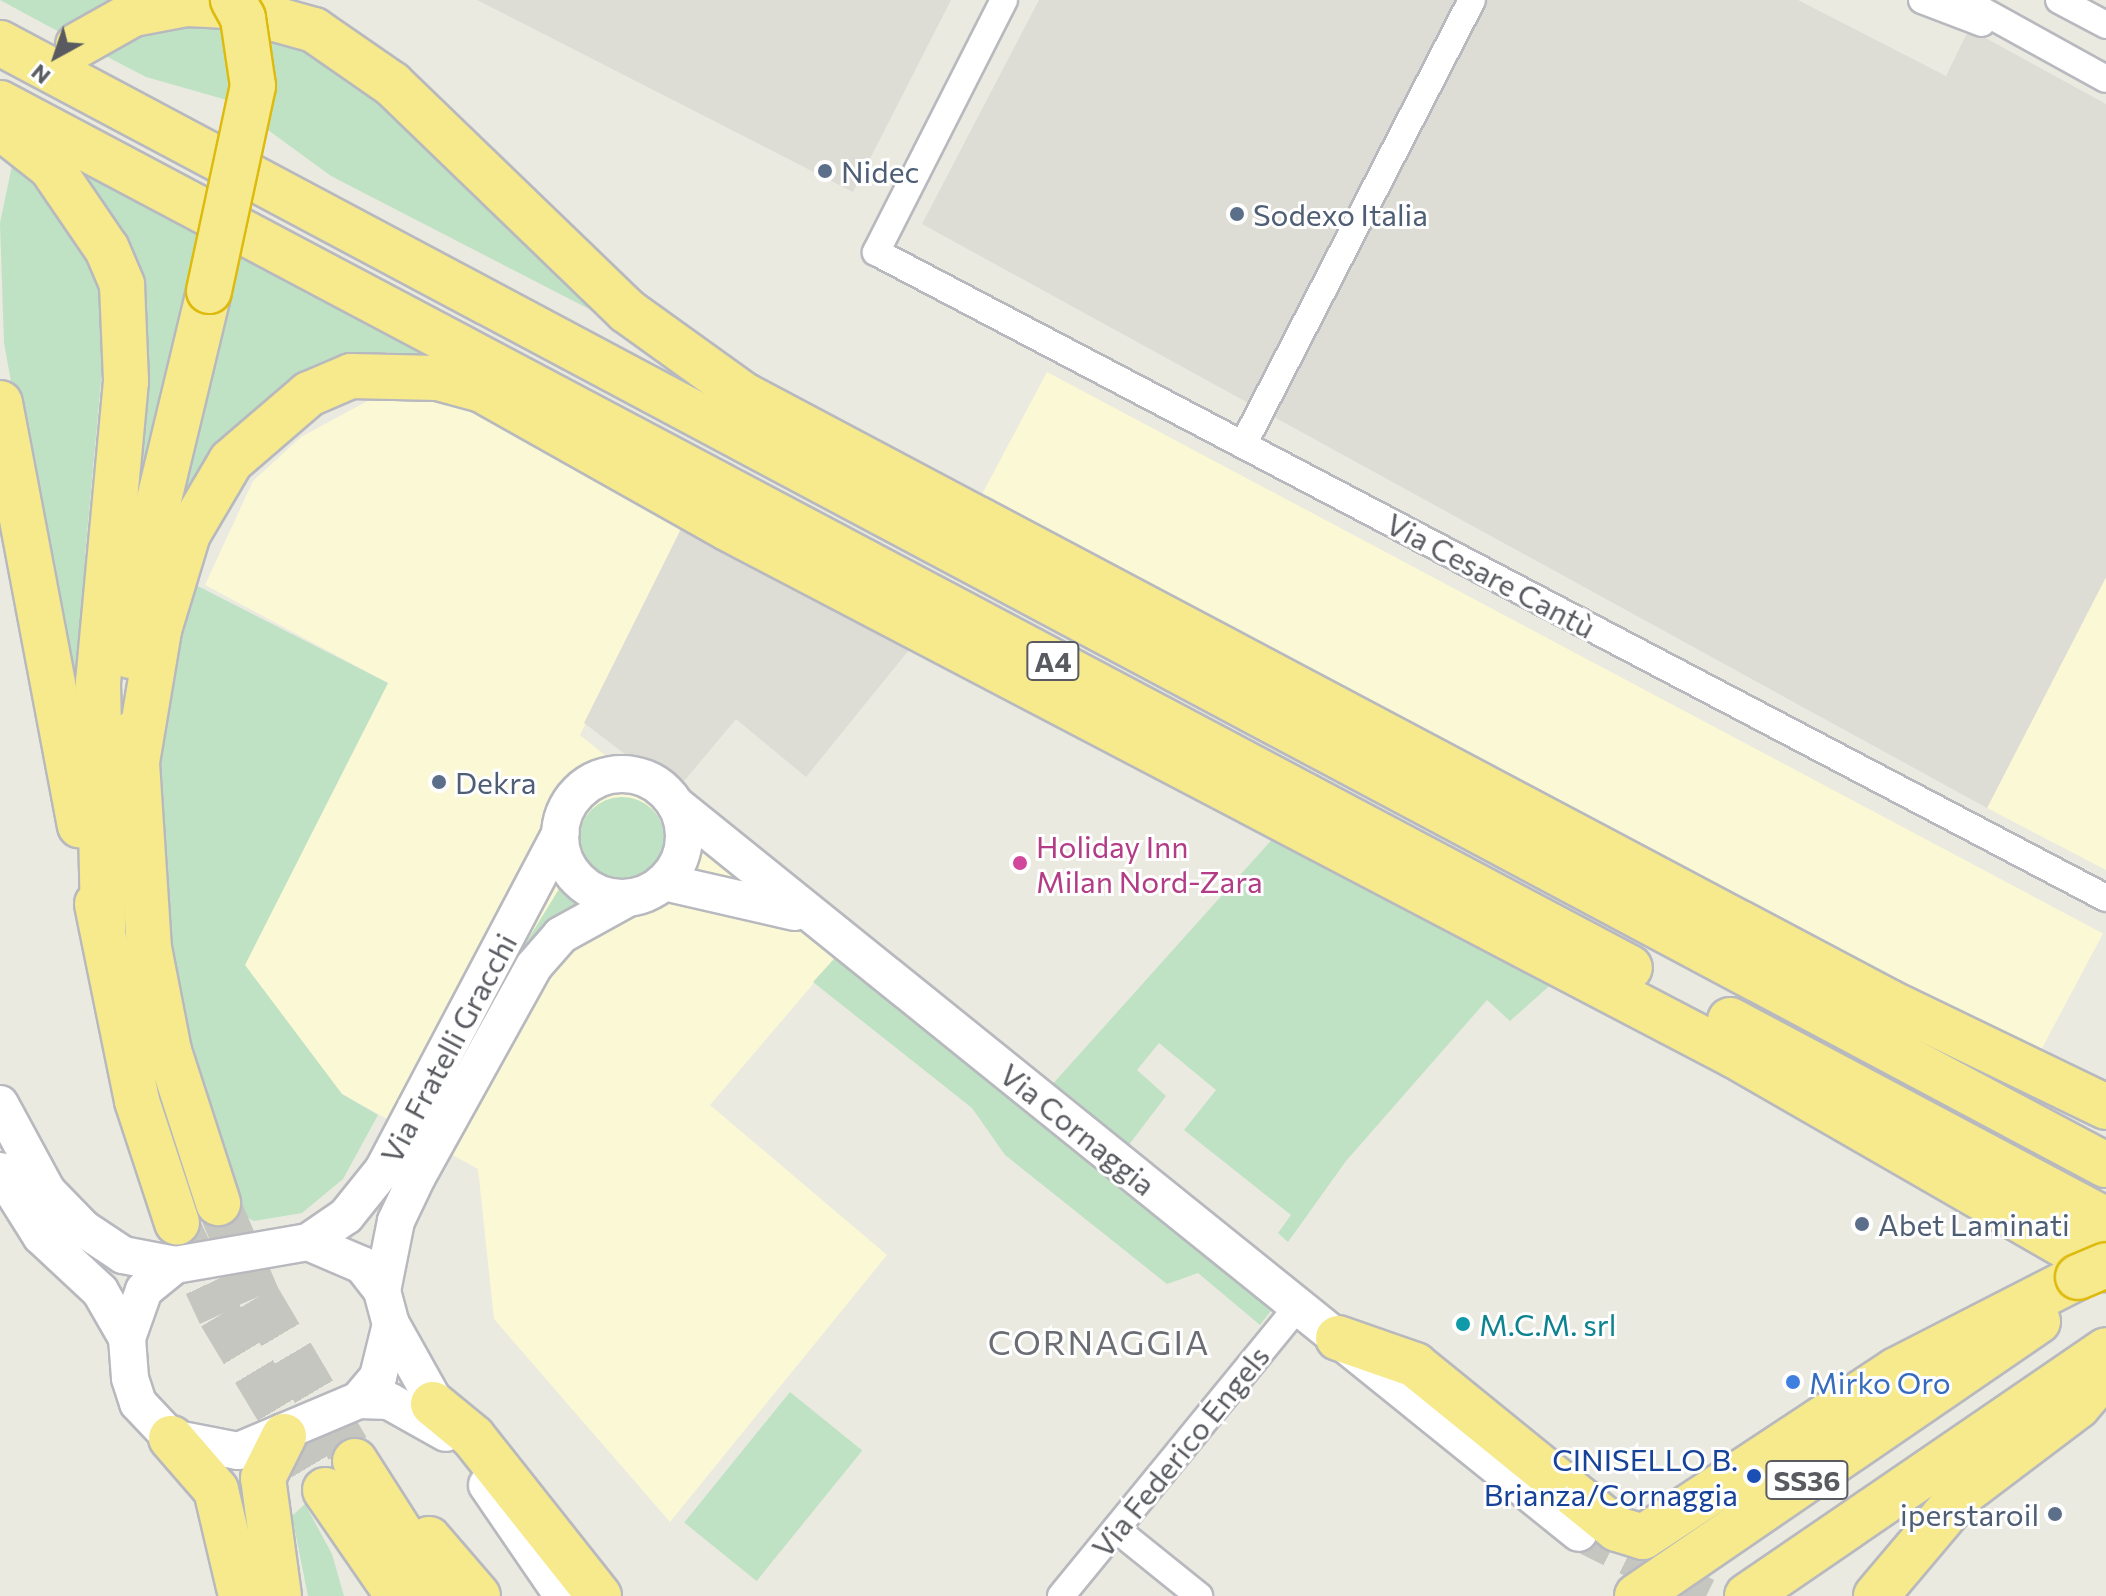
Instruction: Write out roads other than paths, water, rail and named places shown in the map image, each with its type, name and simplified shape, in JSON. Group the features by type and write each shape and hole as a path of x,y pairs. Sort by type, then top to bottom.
{"highway":[{"path":"218,1203 169,1051 149,948 129,665 138,587 209,291 253,86 246,30 233,0"},
{"path":"78,45 133,14 187,4 240,8 314,30 392,84 627,311 744,395 1889,1002 2106,1107"},
{"name":"A4","path":"0,43 2106,1165"},
{"name":"A4","path":"0,103 2106,1220"},
{"path":"0,127 51,167 107,249 122,285 126,381 98,682 103,930"},
{"path":"137,762 159,630 188,534 231,461 309,394 351,376 438,378 482,390 741,535 1735,1056 2097,1274"},
{"path":"0,403 137,1101 176,1244"},
{"path":"1338,1338 1415,1365 1617,1529 1643,1537 1909,1362 2097,1274"},
{"name":"SS36","path":"1637,1596 2097,1274"},
{"name":"SS36","path":"1747,1596 2106,1350"},
{"path":"1876,1596 1963,1493 2078,1406 2106,1373"},
{"path":"433,1404 473,1437 599,1596"},
{"path":"279,1596 263,1478 284,1436"},
{"path":"171,1438 216,1490 241,1596"},
{"path":"350,1490 376,1596"},
{"path":"350,1490 398,1596"},
{"path":"350,1490 441,1596"},
{"path":"350,1490 478,1596"}],"street":[{"name":"Via Cesare Cantù","path":"1004,0 876,252 2106,898"},
{"path":"1243,445 1472,0"},
{"path":"1922,0 2032,40"},
{"path":"1963,0 2106,79"},
{"path":"2059,0 2106,25"},
{"path":"603,777 643,778 675,804 684,846 664,882 628,898 599,894 577,878 561,833 572,801 603,777"},
{"name":"Via Cornaggia","path":"675,804 1579,1533"},
{"name":"Via Fratelli Gracchi","path":"308,1242 346,1216 383,1170 561,833"},
{"name":"Via Cornaggia","path":"664,882 740,894 818,919"},
{"name":"Via Fratelli Gracchi","path":"386,1307 396,1221 417,1177 534,966 561,935 628,898"},
{"path":"0,1104 47,1191 84,1229 123,1255 176,1244 308,1242 362,1265 433,1404 563,1596"},
{"path":"0,1171 41,1236 100,1291 127,1338 138,1403 171,1438 238,1451 284,1436 359,1400 378,1377 386,1307"},
{"path":"127,1338 144,1290 176,1244"},
{"name":"Via Federico Engels","path":"1061,1596 1298,1306"},
{"path":"359,1400 389,1401 457,1441"},
{"path":"1116,1529 1199,1596"}],"tunnel":[{"path":"218,1203 258,1297 355,1461"},
{"path":"178,1225 220,1315 325,1490"},
{"path":"1579,1533 1706,1596"}],"place":[{"name":"Nidec","path":"825,171"},
{"name":"Sodexo Italia","path":"1237,214"},
{"name":"Dekra","path":"439,782"},
{"name":"Holiday Inn Milan Nord-Zara","path":"1020,863"},
{"name":"Abet Laminati","path":"1862,1224"},
{"name":"M.C.M. srl","path":"1463,1324"},
{"name":"Mirko Oro","path":"1793,1382"},
{"name":"CINISELLO B. Brianza/Cornaggia","path":"1754,1476"},
{"name":"iperstaroil","path":"2055,1514"}],"district":[{"name":"CORNAGGIA","path":"1099,1342"}]}
